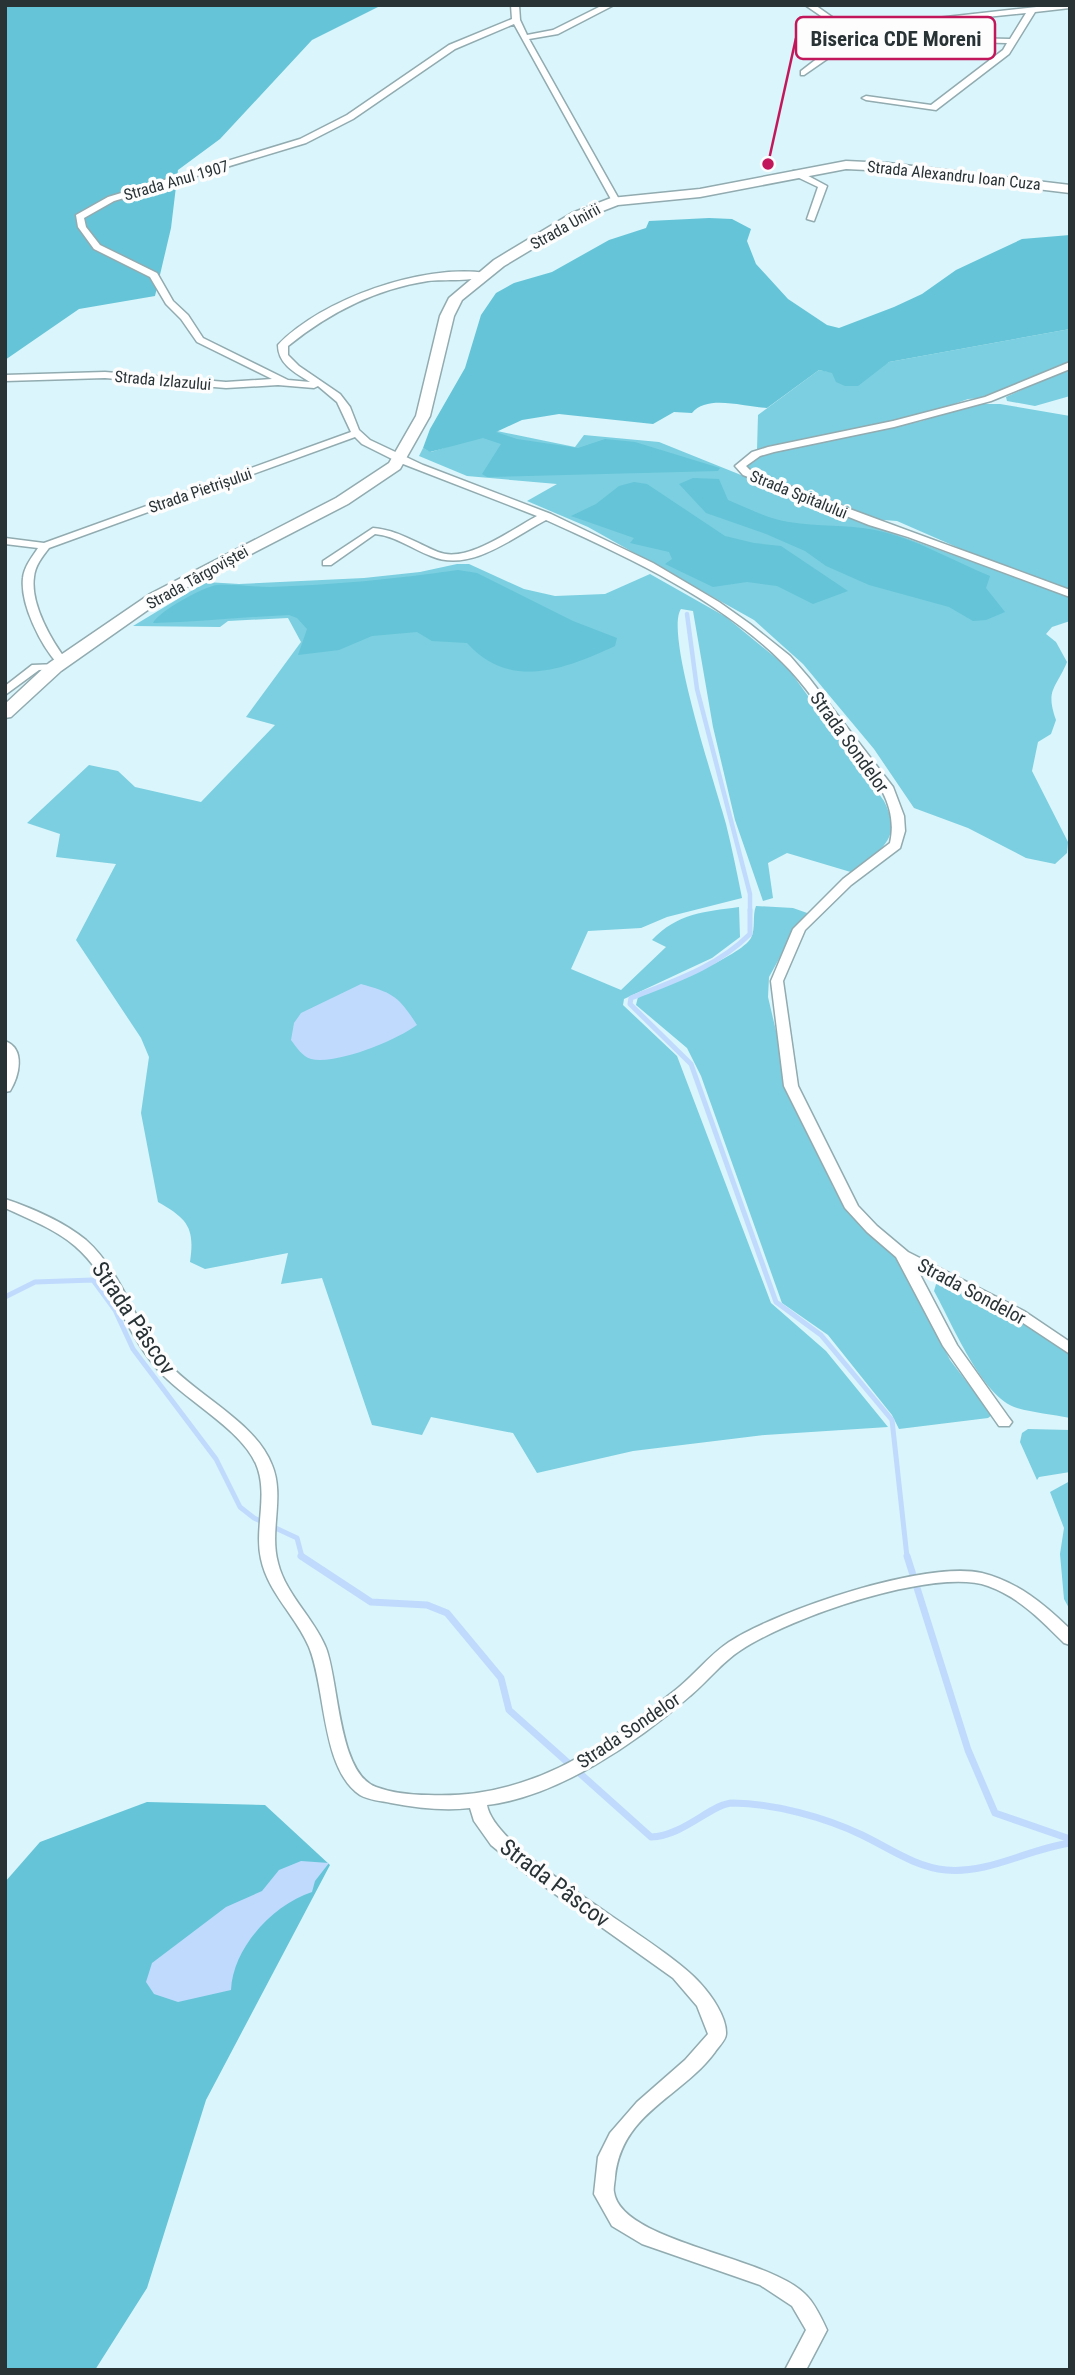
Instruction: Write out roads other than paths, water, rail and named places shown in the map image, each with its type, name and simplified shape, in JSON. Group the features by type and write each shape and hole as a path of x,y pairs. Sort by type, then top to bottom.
{"main road":[{"name":"Strada Alexandru Ioan Cuza","path":"617,201 700,194 831,166 870,165 1070,189"},
{"name":"Strada Unirii","path":"413,439 427,403 451,306 464,289 571,219 617,201"},
{"name":"Strada Târgoviștei","path":"5,713 11,695 156,597 367,487 400,459 413,439"}],"street":[{"name":"Strada Unirii","path":"515,5 516,20 524,38 617,201"},
{"path":"524,38 555,32 610,5"},
{"path":"804,74 827,55 831,38 845,29 809,5"},
{"path":"1014,41 966,40 910,31 937,20 1070,6"},
{"path":"866,98 933,108 996,62 1014,41 1032,10"},
{"name":"Strada Anul 1907","path":"285,382 200,340 185,317 169,302 154,275 97,247 82,227 79,217 111,199 303,141 350,117 452,47 516,20"},
{"path":"796,173 823,186 811,219"},
{"path":"400,459 354,434 343,403 289,362 283,355 283,345 323,312 377,289 435,278 482,275"},
{"name":"Strada Spitalului","path":"1070,365 988,399 894,424 772,449 744,461 740,466 747,473 843,512 1070,594"},
{"name":"Strada Izlazului","path":"5,378 105,375 226,385 285,382 320,386"},
{"name":"Strada Pietrișului","path":"5,541 45,546 354,434"},
{"name":"Strada Sondelor","path":"400,459 545,516 658,572 710,603 776,650 802,676 824,710 880,777 896,807 899,838 896,845 846,882 799,929 777,981 791,1086 852,1208 903,1255 1019,1314 1070,1349"},
{"path":"327,563 373,531 389,534 444,558 464,557 545,516"},
{"path":"45,546 36,558 28,580 48,646 59,664"},
{"path":"5,1045 10,1050 14,1070 5,1088"},
{"name":"Strada Pâscov","path":"5,1203 55,1226 80,1243 107,1277 159,1362 196,1399 247,1441 264,1464 271,1512 269,1561 279,1586 318,1648 345,1765 357,1784 385,1797 448,1805 478,1804 480,1816 497,1840 530,1867 679,1973 700,1993 714,2016 718,2035 706,2053 664,2088 620,2134 608,2156 601,2185 609,2212 636,2233 682,2252 748,2269 789,2291 812,2311 817,2330 795,2370"},
{"path":"903,1255 918,1279 950,1346 1004,1422"},
{"name":"Strada Sondelor","path":"478,1804 540,1786 594,1756 679,1697 736,1644 787,1620 866,1595 939,1576 980,1578 1028,1598 1070,1639"}],"waterway":[{"path":"687,614 697,689 750,894 750,934 724,956 694,972 631,998 630,1004 691,1064 776,1302 821,1335 892,1420 907,1557"},
{"path":"5,1297 35,1282 93,1280 115,1310 133,1349 216,1459 240,1507 254,1518 297,1538 302,1557"},
{"path":"907,1556 968,1750 995,1813 1070,1839"},
{"path":"302,1557 371,1602 427,1605 447,1613 501,1678 509,1710 651,1837 675,1831 716,1808 733,1803 766,1806 816,1817 862,1835 913,1861 946,1870 993,1865 1070,1843"}],"place":[{"name":"Biserica CDE Moreni","path":"768,164"}]}
